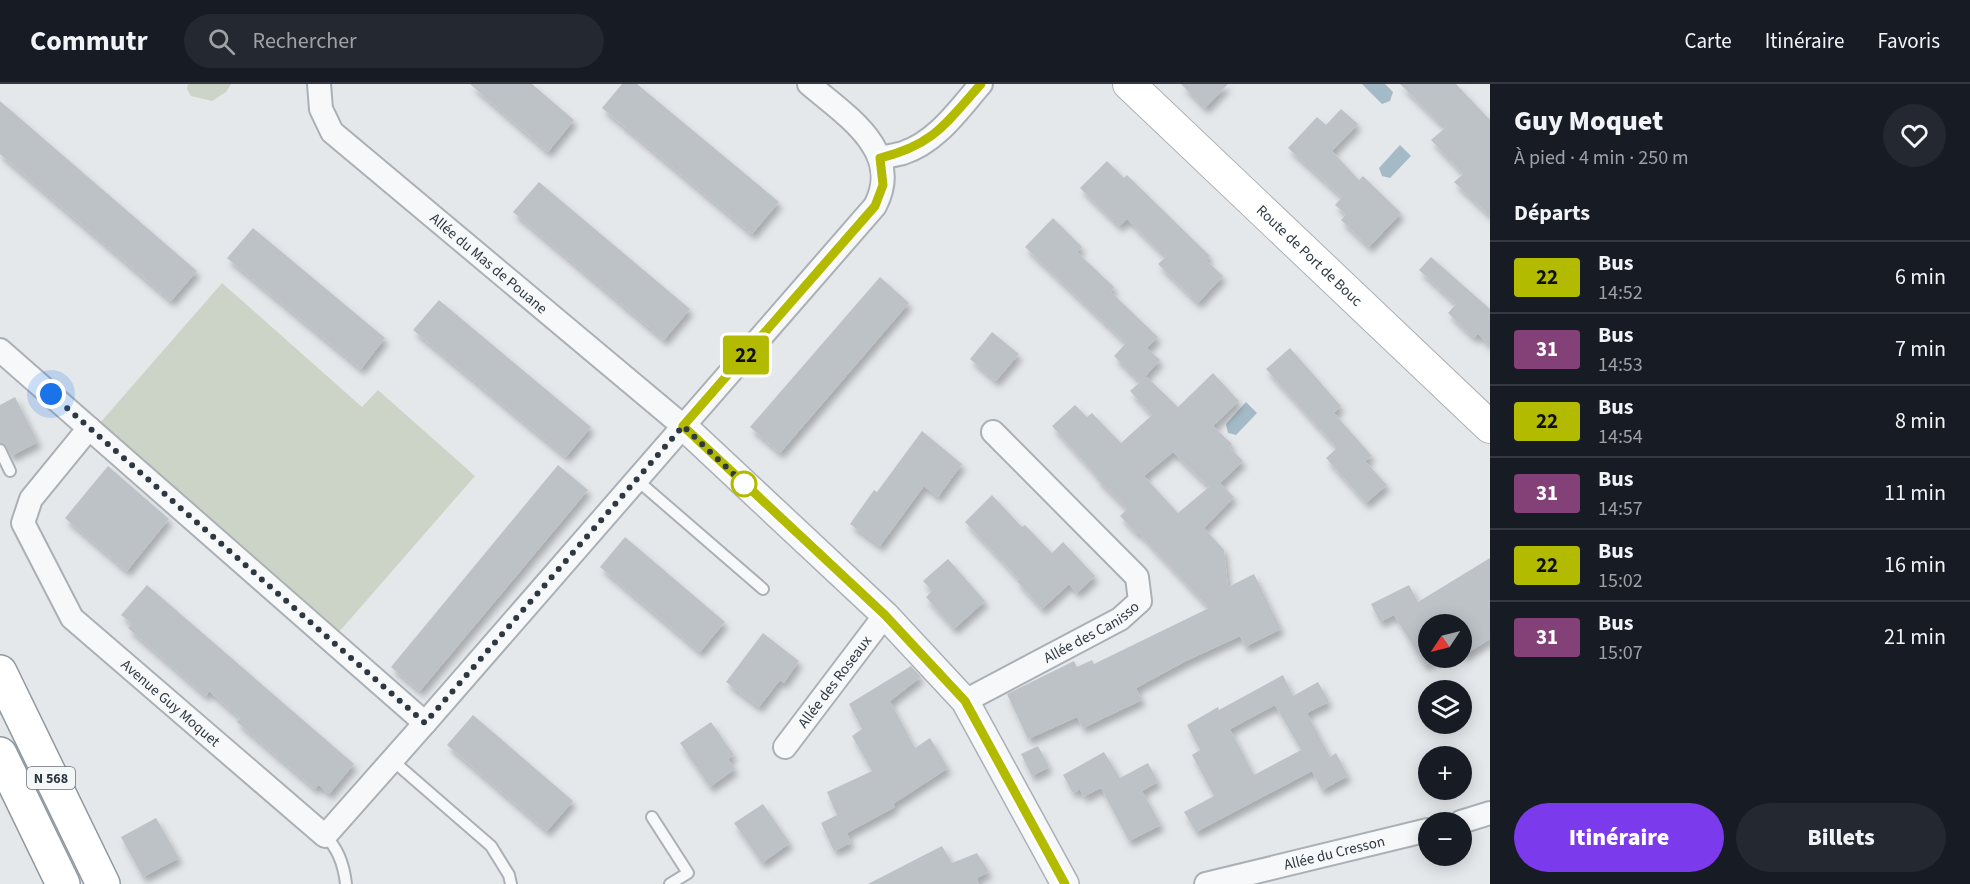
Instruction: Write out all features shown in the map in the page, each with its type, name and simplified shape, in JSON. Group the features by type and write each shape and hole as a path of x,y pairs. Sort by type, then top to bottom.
{"highway":[{"name":"N 568","path":"0,672 103,884"},
{"name":"N 568","path":"0,754 63,884"},
{"path":"0,792 43,870 54,884"}],"main road":[{"name":"Route de Port de Bouc","path":"1129,84 1490,427"}],"street":[{"name":"Allée du Mas de Pouane","path":"319,84 321,109 333,132 683,426"},
{"path":"325,836 875,206 883,185 880,158 867,136 809,84"},
{"path":"880,158 904,152 930,138 942,128 981,84"},
{"path":"0,350 425,723"},
{"path":"683,426 885,615 965,701 1065,884"},
{"name":"Avenue Guy Moquet","path":"89,428 31,499 23,523 72,618 325,836"},
{"name":"Allée des Canisso","path":"965,701 1120,619 1140,601 1137,577 993,432"},
{"name":"Allée des Roseaux","path":"785,747 885,615"},
{"path":"1472,821 1488,819"},
{"name":"Allée du Cresson","path":"1206,884 1418,832"}],"lane":[{"path":"0,450 10,471"},
{"path":"637,480 763,589"},
{"path":"392,760 491,846 509,875 511,884"},
{"path":"652,817 688,873 670,884"},
{"path":"325,836 332,842 344,865 346,884"}],"shaded area":[{"path":"188,84 231,84 226,92 212,101 191,96 187,89"},
{"path":"222,283 362,407 378,390 475,476 339,632 100,423"}],"water":[{"path":"1362,84 1385,84 1393,92 1390,101 1382,104"},
{"path":"1400,145 1411,156 1390,178 1382,176 1379,168"},
{"path":"1246,402 1257,413 1236,435 1228,433 1226,424"}],"building":[{"path":"470,84 532,84 574,120 548,152"},
{"path":"622,84 637,84 779,202 752,234 602,108"},
{"path":"1181,84 1228,84 1205,108"},
{"path":"1400,84 1456,84 1490,120 1490,216 1454,182 1463,174 1431,140 1445,128"},
{"path":"0,101 197,271 171,301 0,154"},
{"path":"1341,109 1358,124 1332,151 1359,180 1363,176 1401,213 1369,247 1341,220 1346,214 1335,205 1342,197 1288,148 1317,117 1326,125"},
{"path":"1107,161 1124,178 1127,175 1210,256 1206,260 1223,276 1198,303 1158,264 1166,257 1127,219 1119,226 1080,188"},
{"path":"539,182 690,309 664,340 513,212"},
{"path":"1053,218 1082,247 1077,252 1114,287 1111,292 1158,337 1147,348 1160,360 1140,382 1114,356 1126,343 1025,247"},
{"path":"253,228 385,338 361,369 227,258"},
{"path":"1431,257 1490,309 1490,346 1478,334 1474,338 1448,313 1456,304 1419,270"},
{"path":"880,277 909,303 780,453 750,427"},
{"path":"439,300 591,427 566,457 413,330"},
{"path":"992,332 1019,354 996,381 970,359"},
{"path":"1290,348 1341,406 1334,413 1372,456 1365,461 1387,485 1366,503 1326,458 1337,448 1266,369"},
{"path":"1213,373 1239,401 1213,426 1232,444 1229,447 1243,461 1220,483 1234,497 1204,528 1224,550 1228,587 1254,574 1281,629 1245,647 1240,636 1186,661 1136,688 1142,700 1083,728 1077,717 1028,739 1007,694 1074,661 1077,667 1092,660 1094,664 1209,608 1138,532 1137,534 1120,516 1127,509 1097,479 1098,477 1052,426 1075,405 1087,417 1092,413 1121,443 1152,415 1130,391 1147,377 1178,407","holes":["1173,452 1209,487 1178,513 1144,476"]},
{"path":"15,397 38,442 11,456 6,446 0,443 0,405"},
{"path":"922,431 962,464 938,497 924,486 880,546 850,524 874,490 877,492"},
{"path":"558,465 588,490 420,691 391,667"},
{"path":"108,466 169,519 127,571 65,518"},
{"path":"992,495 1022,527 1025,525 1052,553 1063,542 1095,576 1077,593 1069,584 1042,609 1017,581 1019,579 965,522"},
{"path":"625,537 725,622 700,652 600,567"},
{"path":"1490,558 1490,639 1472,650 1472,614 1418,614 1418,654 1394,615 1380,622 1371,604 1409,585 1418,602"},
{"path":"948,559 985,601 954,629 926,597 932,591 923,581"},
{"path":"147,585 354,764 329,794 319,785 315,789 237,722 240,718 209,691 206,696 128,628 132,624 121,615"},
{"path":"763,633 799,661 784,683 780,680 759,707 726,682"},
{"path":"911,666 921,677 890,701 915,748 930,738 948,768 893,804 895,807 847,833 851,843 834,851 821,823 837,815 827,792 872,771 852,736 862,729 849,704"},
{"path":"1283,675 1293,696 1318,682 1329,702 1307,713 1330,757 1336,753 1348,776 1322,790 1312,771 1196,832 1184,812 1214,796 1192,755 1200,750 1187,725 1218,707 1219,710","holes":["1275,705 1301,750 1254,775 1230,729"]},
{"path":"473,715 573,801 547,831 447,745"},
{"path":"711,722 734,755 728,759 735,769 710,787 680,743"},
{"path":"1038,746 1049,767 1032,776 1021,754"},
{"path":"1104,752 1120,778 1148,763 1158,782 1142,791 1161,825 1129,841 1101,788 1083,797 1080,789 1073,793 1063,775"},
{"path":"763,804 790,843 762,863 734,823"},
{"path":"156,818 179,858 143,877 121,837"},
{"path":"942,846 952,863 977,853 989,872 977,878 979,884 868,884"}],"bus line":[{"name":"22","path":"981,84 942,128 930,138 904,152 880,158 883,185 875,206 683,426 885,615 965,701 1065,884"}],"route":[{"path":"51,394 425,723 683,426 744,484"}]}
